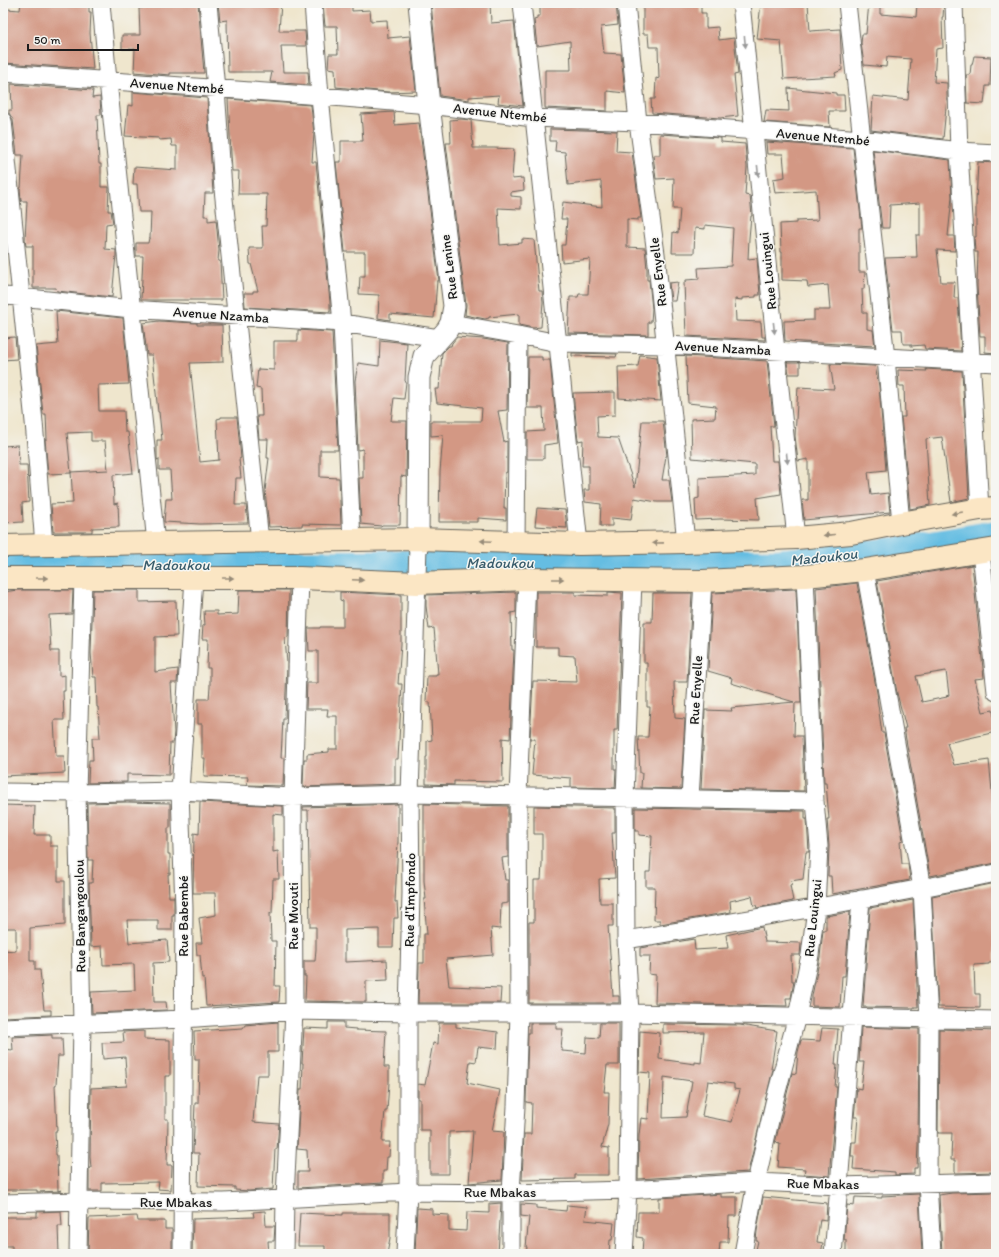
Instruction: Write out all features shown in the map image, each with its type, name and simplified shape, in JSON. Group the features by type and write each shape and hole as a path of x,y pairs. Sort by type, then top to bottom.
{"main road":[{"path":"3,546 260,541 418,543 516,542 579,544 796,538 851,533 988,508"},
{"path":"3,578 417,578 703,581 805,576 865,570 988,551"}],"street":[{"path":"101,3 156,543"},
{"path":"208,3 223,189 260,541"},
{"path":"313,3 320,96 342,323 352,541"},
{"name":"Rue Lenine","path":"420,3 429,105 454,306 445,331"},
{"path":"522,3 579,544"},
{"name":"Rue Enyelle","path":"626,3 638,122 656,254 686,542"},
{"name":"Rue Louingui","path":"740,3 796,538"},
{"path":"846,3 886,358 901,523"},
{"path":"954,3 959,151 971,361 988,508"},
{"name":"Avenue Ntembé","path":"3,73 429,105 533,118 638,122 862,139 959,151 996,153"},
{"path":"3,121 34,422 44,545"},
{"name":"Avenue Nzamba","path":"3,296 131,309 518,335 558,343 666,345 886,358 996,362"},
{"path":"418,543 419,377 424,356 445,331"},
{"path":"516,542 518,335"},
{"name":"Rue d'Impfondo","path":"405,1254 408,1192 408,1013 411,893 410,794 418,543"},
{"path":"988,551 996,692"},
{"path":"865,570 922,888 929,1019 928,1182 932,1254"},
{"name":"Rue Louingui","path":"743,1254 756,1182 774,1103 797,1016 810,955 816,908 819,846 805,576"},
{"name":"Rue Bangangoulou","path":"78,1254 82,1023 77,793 83,578"},
{"name":"Rue Babembé","path":"182,1254 184,908 180,791 194,578"},
{"name":"Rue Mvouti","path":"284,1254 285,1198 294,1011 293,797 300,578"},
{"path":"510,1254 511,1193 519,1012 518,796 527,579"},
{"path":"624,1254 628,1190 630,1013 626,940 625,797 633,580"},
{"name":"Rue Enyelle","path":"690,798 703,581"},
{"path":"3,792 77,793 180,791 293,797 410,794 816,801"},
{"path":"626,940 816,908 996,873"},
{"path":"833,1254 861,899"},
{"path":"3,1027 183,1019 294,1011 408,1013 630,1013 852,1016 996,1020"},
{"name":"Rue Mbakas","path":"3,1203 80,1201 224,1202 408,1192 511,1193 628,1190 756,1182 839,1186 928,1182 996,1182"}],"building":[{"path":"21,3 89,3 89,12 91,12 90,33 93,69 4,63 5,50 3,50 3,27 6,27 7,9 20,10"},
{"path":"143,3 198,3 204,73 170,73 170,75 134,72 135,49 122,49 122,35 140,35 139,8 143,8"},
{"path":"218,3 281,3 279,31 305,31 306,46 281,46 283,72 308,72 309,85 270,82 272,72 228,72 227,20 220,21"},
{"path":"332,3 352,3 352,11 370,10 371,21 387,20 388,38 410,36 416,91 388,92 336,87 335,69 328,68 329,54 338,54 337,26 325,26 323,5 332,5"},
{"path":"431,3 490,3 491,23 514,21 523,106 498,103 499,95 469,97 469,100 440,96"},
{"path":"540,3 577,3 578,6 616,3 618,25 601,27 604,53 621,54 625,93 607,91 607,111 545,108 545,70 571,70 570,41 537,46 534,20 537,19 537,16 540,16"},
{"path":"643,3 701,3 701,13 706,13 706,28 718,27 719,40 734,38 738,74 734,75 738,116 720,118 652,113 651,99 655,99 656,78 659,79 658,47 649,47 648,34 643,34"},
{"path":"761,3 808,3 810,31 840,29 842,70 835,73 836,76 784,79 781,41 757,39"},
{"path":"869,3 880,3 880,14 916,17 917,4 919,3 944,3 942,17 943,48 936,49 934,82 947,83 943,139 871,130 873,96 908,100 911,59 887,57 886,67 864,65 861,43 862,34 866,34"},
{"path":"974,56 991,57 990,86 986,86 984,104 967,103 966,75 970,75"},
{"path":"11,84 93,90 92,98 100,97 101,115 97,115 99,164 101,164 101,187 109,187 108,211 111,211 113,223 106,224 105,249 116,250 112,297 57,291 56,288 33,288 33,246 26,246 27,201 21,201 20,188 23,155 17,155 13,120 9,113 9,110 12,110"},
{"path":"788,88 844,95 845,111 829,111 830,127 764,122 766,110 789,111"},
{"path":"133,92 207,98 213,193 205,193 204,216 208,216 208,221 216,220 222,300 141,300 143,256 136,256 136,243 148,243 150,238 151,212 139,212 137,184 133,184 134,167 177,170 177,146 172,146 171,139 159,140 159,138 125,136 128,105 133,106"},
{"path":"228,99 311,105 314,134 312,162 316,162 330,312 245,307 244,293 253,293 253,291 258,291 250,264 249,248 263,248 262,226 266,226 267,194 238,194 239,171 232,171"},
{"path":"394,112 395,125 419,123 439,281 437,281 434,318 390,314 390,320 378,318 379,295 359,294 360,276 365,276 365,252 345,252 336,162 341,162 341,141 363,141 361,114"},
{"path":"450,120 471,120 473,148 514,149 512,179 523,178 524,190 511,192 511,196 521,197 521,209 498,208 500,245 522,243 522,239 534,240 539,291 542,291 543,302 541,327 533,328 519,325 519,314 489,317 485,319 465,315 466,305 446,143 451,143"},
{"path":"550,129 617,131 616,151 632,152 641,218 638,218 638,220 627,219 627,247 645,248 647,280 649,280 652,309 651,322 648,322 648,335 568,333 570,297 578,297 579,294 588,294 590,259 562,262 561,245 565,245 567,219 561,219 563,202 602,207 601,181 568,185 565,152 555,151 556,141 550,141"},
{"path":"660,134 721,138 721,142 745,144 747,167 745,195 750,196 752,216 748,259 757,258 760,295 756,295 756,297 742,298 742,300 735,299 736,321 761,322 762,337 765,337 765,340 686,336 684,282 686,282 686,280 699,279 698,268 731,266 733,228 705,225 705,229 695,228 694,253 672,253 673,232 678,233 680,209 673,209 674,178 656,179 653,155 660,155"},
{"path":"766,142 853,148 862,228 859,228 859,272 865,272 864,289 862,289 863,313 867,313 867,329 873,330 875,346 785,341 784,321 814,320 814,310 830,310 828,285 808,287 807,281 782,280 780,224 796,223 796,221 818,220 816,190 775,193 773,179 785,177 783,154 767,154"},
{"path":"873,150 950,160 952,197 948,236 954,236 955,251 937,250 941,282 955,282 954,298 958,298 961,351 925,349 924,345 911,346 911,344 903,344 902,330 893,330 885,258 917,257 916,235 920,235 920,203 890,205 889,228 882,228"},
{"path":"978,162 996,163 996,353 985,352 985,336 980,336 977,286 978,252 975,252 974,237 976,237"},
{"path":"678,282 675,301 671,301 669,283"},
{"path":"56,311 123,318 129,384 98,385 99,411 124,411 125,432 128,432 133,473 113,475 114,504 118,503 119,527 92,528 92,532 53,532 51,504 73,503 71,472 108,470 105,441 91,441 91,432 67,433 71,473 48,474 45,439 47,439 46,414 43,414 36,346 58,344"},
{"path":"159,321 197,323 197,325 222,325 223,362 190,363 200,462 219,460 217,419 221,417 237,417 241,458 239,459 241,478 236,478 235,505 246,505 248,523 200,524 164,522 166,499 172,499 170,470 159,470 159,459 157,460 157,440 162,440 152,355 147,355 143,323"},
{"path":"298,330 332,332 338,450 320,450 320,477 339,478 341,525 302,524 302,526 269,527 265,491 269,458 267,458 268,439 259,439 257,416 262,416 261,389 256,388 258,369 274,370 274,341 298,341"},
{"path":"15,337 17,359 3,360 3,338"},
{"path":"457,337 508,343 507,410 498,411 504,442 507,441 507,472 505,473 504,508 506,508 506,520 478,518 478,522 439,522 440,472 443,435 431,436 431,421 481,421 482,408 437,403 435,389 439,389 442,353 449,346 451,346"},
{"path":"380,340 407,343 404,399 394,398 391,421 407,421 406,477 401,476 400,525 381,526 361,524 359,478 363,478 363,449 358,450 355,381 358,363 379,366"},
{"path":"572,353 617,354 616,357 572,356"},
{"path":"640,355 657,357 661,401 619,398 618,367 638,366"},
{"path":"686,356 767,361 774,426 770,426 772,461 778,461 781,494 757,498 759,520 696,520 695,499 699,498 699,478 755,475 755,464 692,458 691,419 715,418 716,406 688,403"},
{"path":"528,357 542,357 542,360 550,360 558,443 544,445 544,459 527,459 527,432 544,431 543,408 527,408"},
{"path":"787,362 800,362 800,374 789,374"},
{"path":"830,364 875,366 879,386 886,470 868,472 871,495 888,493 890,512 804,520 802,500 808,500 808,459 798,461 795,436 798,387 834,389"},
{"path":"926,369 962,371 969,498 951,502 942,437 926,439 930,505 910,509 901,417 905,417 904,386 899,386 898,370 927,371"},
{"path":"615,392 615,415 597,416 598,437 618,438 635,487 642,421 663,421 667,456 662,480 669,480 672,502 657,502 634,498 631,520 612,518 612,526 600,526 601,504 585,502 584,490 589,490 589,466 582,466 583,440 578,441 573,393"},
{"path":"18,445 19,465 27,465 29,502 22,503 23,522 3,523 3,446"},
{"path":"537,508 565,510 567,528 535,526"},
{"path":"972,565 984,678 975,679 983,712 993,710 996,732 947,743 954,765 989,760 994,812 996,812 996,863 930,876 904,728 906,728 897,693 877,581","holes":["946,671 949,695 946,696 947,697 922,702 916,676"]},
{"path":"857,583 878,698 882,733 884,733 903,840 900,841 902,864 908,864 910,880 832,894 831,876 828,876 829,846 827,819 829,819 826,783 824,783 816,588"},
{"path":"796,589 801,703 795,703 794,736 802,736 804,791 701,789 705,710 732,711 731,708 794,702 731,683 732,678 708,671 712,593"},
{"path":"18,590 73,590 72,614 49,615 51,651 59,651 59,676 65,675 65,691 63,691 64,720 54,720 56,756 64,756 65,773 3,776 3,592"},
{"path":"93,590 139,590 139,602 176,601 177,636 155,637 155,672 178,669 177,683 171,683 174,732 173,743 170,743 169,775 127,774 127,782 88,783 89,760 93,760 92,738 100,738 96,677 93,677 91,653"},
{"path":"239,590 289,590 288,637 285,638 287,663 285,719 283,719 281,758 284,758 283,786 247,785 248,777 204,776 205,758 202,758 202,724 198,724 198,699 209,699 210,668 207,668 208,639 202,639 203,625 205,625 204,611 217,611 217,615 238,614"},
{"path":"340,592 401,595 401,644 398,684 402,684 398,759 395,759 395,784 303,787 304,759 307,759 307,754 329,752 329,749 337,749 337,716 327,716 328,709 306,709 307,683 318,683 318,651 309,651 308,628 343,627 343,601 340,600"},
{"path":"516,592 516,612 511,613 512,650 514,650 510,739 502,738 503,782 454,781 454,785 426,784 427,741 432,740 430,702 426,702 427,676 436,676 436,674 438,674 434,628 429,629 426,595"},
{"path":"536,592 575,592 575,595 608,596 608,592 622,593 617,730 614,730 614,769 616,769 615,788 571,787 571,778 532,775 535,739 530,739 533,681 577,682 575,656 558,655 558,647 536,647"},
{"path":"653,593 692,593 687,682 674,682 675,718 685,719 681,789 641,788 642,773 640,773 638,737 648,737 650,707 647,707 647,663 644,663 644,622 652,622"},
{"path":"200,802 283,806 283,815 273,814 273,852 278,851 279,879 273,879 272,914 270,913 271,941 276,941 275,986 280,986 279,1002 206,1006 204,978 202,978 200,955 197,955 196,943 202,943 199,918 216,915 215,893 193,893 194,833 199,834"},
{"path":"87,803 170,803 168,854 170,854 170,874 168,874 169,897 174,897 172,930 158,930 158,920 127,920 129,943 167,940 169,962 153,963 154,1002 166,1002 167,1010 92,1013 91,992 135,990 134,964 103,965 102,946 91,947 89,883 92,883 93,860 88,860"},
{"path":"398,804 395,902 397,902 398,918 394,918 393,947 379,947 379,929 345,930 345,962 387,960 388,980 366,981 366,1002 305,1001 306,976 304,976 304,961 315,961 316,927 310,927 308,810 303,810 303,807"},
{"path":"424,804 508,806 508,857 502,858 505,880 508,880 508,903 501,904 500,929 491,928 493,955 446,959 449,986 501,988 500,1003 418,1003 419,963 424,963 424,934 427,934 424,899 426,899 424,881"},
{"path":"3,805 35,806 34,835 50,835 50,846 58,846 58,881 65,881 65,925 30,928 30,961 35,961 35,970 40,970 44,1010 51,1010 51,1015 3,1017 3,950 16,951 16,928 3,928"},
{"path":"534,806 615,808 615,833 612,833 615,878 599,879 600,903 613,903 613,926 608,926 613,996 619,996 619,1003 529,1003 529,922 534,922 534,880 541,880 542,864 542,834 534,834"},
{"path":"635,808 805,811 805,819 807,819 809,852 806,852 803,879 791,881 792,884 790,885 793,901 757,908 756,905 754,906 752,896 730,901 731,912 660,924 660,920 654,920 655,887 646,887 646,872 650,872 652,836 639,835 639,831 635,831"},
{"path":"996,883 996,962 974,965 975,994 980,994 980,1008 938,1007 932,896"},
{"path":"913,900 918,1007 863,1007 870,908"},
{"path":"850,912 845,976 842,976 840,1007 812,1006 812,996 820,957 823,930 826,930 826,916"},
{"path":"762,927 765,942 801,943 800,955 791,955 792,981 794,981 791,998 786,998 787,1006 655,1003 656,975 649,974 650,956 640,956 640,948 694,939 695,950 728,948 726,935"},
{"path":"278,1022 278,1052 268,1052 268,1075 257,1075 253,1122 279,1124 277,1149 275,1149 273,1189 249,1191 235,1190 235,1187 198,1186 199,1153 193,1153 195,1103 198,1103 199,1059 195,1059 194,1031 243,1028 245,1025"},
{"path":"328,1022 344,1022 344,1028 356,1030 386,1031 384,1067 389,1067 389,1083 387,1111 385,1111 382,1142 390,1142 386,1171 383,1171 383,1183 298,1188 298,1172 308,1172 307,1150 297,1149 300,1089 302,1089 304,1028 328,1029"},
{"path":"439,1023 456,1023 456,1027 498,1032 497,1049 478,1047 476,1062 470,1061 467,1083 500,1090 492,1131 504,1132 502,1180 469,1183 473,1131 449,1132 449,1174 430,1174 430,1130 420,1130 420,1099 418,1099 418,1084 425,1085 433,1043 438,1044"},
{"path":"530,1023 556,1023 556,1029 563,1029 562,1051 586,1053 587,1037 599,1038 600,1023 619,1023 619,1065 607,1065 604,1092 609,1092 608,1124 602,1147 609,1148 609,1175 575,1175 575,1179 522,1180 524,1134 531,1134 532,1103 526,1102 528,1033 530,1033"},
{"path":"663,1024 740,1025 777,1031 771,1069 773,1069 748,1172 638,1179 639,1135 641,1118 648,1119 650,1073 639,1072 640,1031 660,1033 659,1059 695,1064 695,1062 701,1063 704,1032 663,1033","holes":["664,1077 692,1081 686,1117 663,1118","708,1081 734,1084 734,1089 740,1090 732,1122 702,1116"]},
{"path":"861,1027 919,1029 918,1145 917,1168 914,1168 914,1174 895,1175 895,1172 853,1169 854,1156 851,1156 852,1142 856,1142 858,1117 854,1117 857,1088 861,1089 864,1062 859,1062"},
{"path":"822,1028 838,1029 835,1065 837,1065 835,1087 837,1087 829,1176 804,1174 805,1169 778,1167 780,1144 775,1143 792,1073 796,1074 798,1052 801,1040 820,1041"},
{"path":"939,1029 996,1031 996,1172 955,1173 955,1160 951,1160 952,1133 938,1133"},
{"path":"144,1031 144,1039 170,1040 170,1076 165,1076 165,1119 168,1119 167,1165 172,1165 171,1190 158,1189 159,1182 102,1183 102,1191 89,1191 89,1168 91,1168 91,1088 127,1086 125,1057 103,1059 102,1043 124,1042 123,1032"},
{"path":"52,1035 52,1038 62,1038 63,1056 58,1056 55,1085 57,1131 55,1131 58,1191 61,1191 37,1192 37,1190 3,1190 3,1049 13,1050 12,1037"},
{"path":"996,1192 996,1254 942,1254 939,1195 952,1193"},
{"path":"721,1194 721,1197 737,1197 737,1216 729,1216 728,1242 720,1242 719,1254 642,1254 643,1238 637,1237 638,1212 659,1212 659,1198"},
{"path":"919,1194 922,1254 846,1254 846,1240 844,1240 847,1205 854,1206 855,1197 882,1198 882,1196"},
{"path":"763,1197 827,1203 826,1220 820,1219 817,1242 823,1243 821,1254 755,1254 758,1241 756,1241 757,1231"},
{"path":"501,1203 498,1254 415,1254 417,1208 432,1209 432,1214 449,1215 449,1230 466,1231 467,1212 489,1213 489,1204"},
{"path":"521,1204 536,1205 536,1208 566,1211 567,1205 587,1207 585,1220 614,1223 612,1240 610,1240 609,1254 526,1254 529,1217 521,1216"},
{"path":"61,1211 62,1226 58,1226 59,1254 12,1254 12,1246 3,1246 3,1217 37,1217 37,1212"},
{"path":"265,1211 266,1226 275,1226 274,1241 268,1241 269,1254 192,1254 193,1219 254,1217 253,1212"},
{"path":"300,1213 343,1215 343,1213 390,1213 390,1238 387,1254 325,1254 325,1246 298,1246"},
{"path":"137,1216 138,1221 165,1221 165,1229 172,1229 172,1254 88,1254 89,1218"}],"waterway":[{"name":"Madoukou","path":"3,566 598,561 778,562 896,550 996,533"}]}
